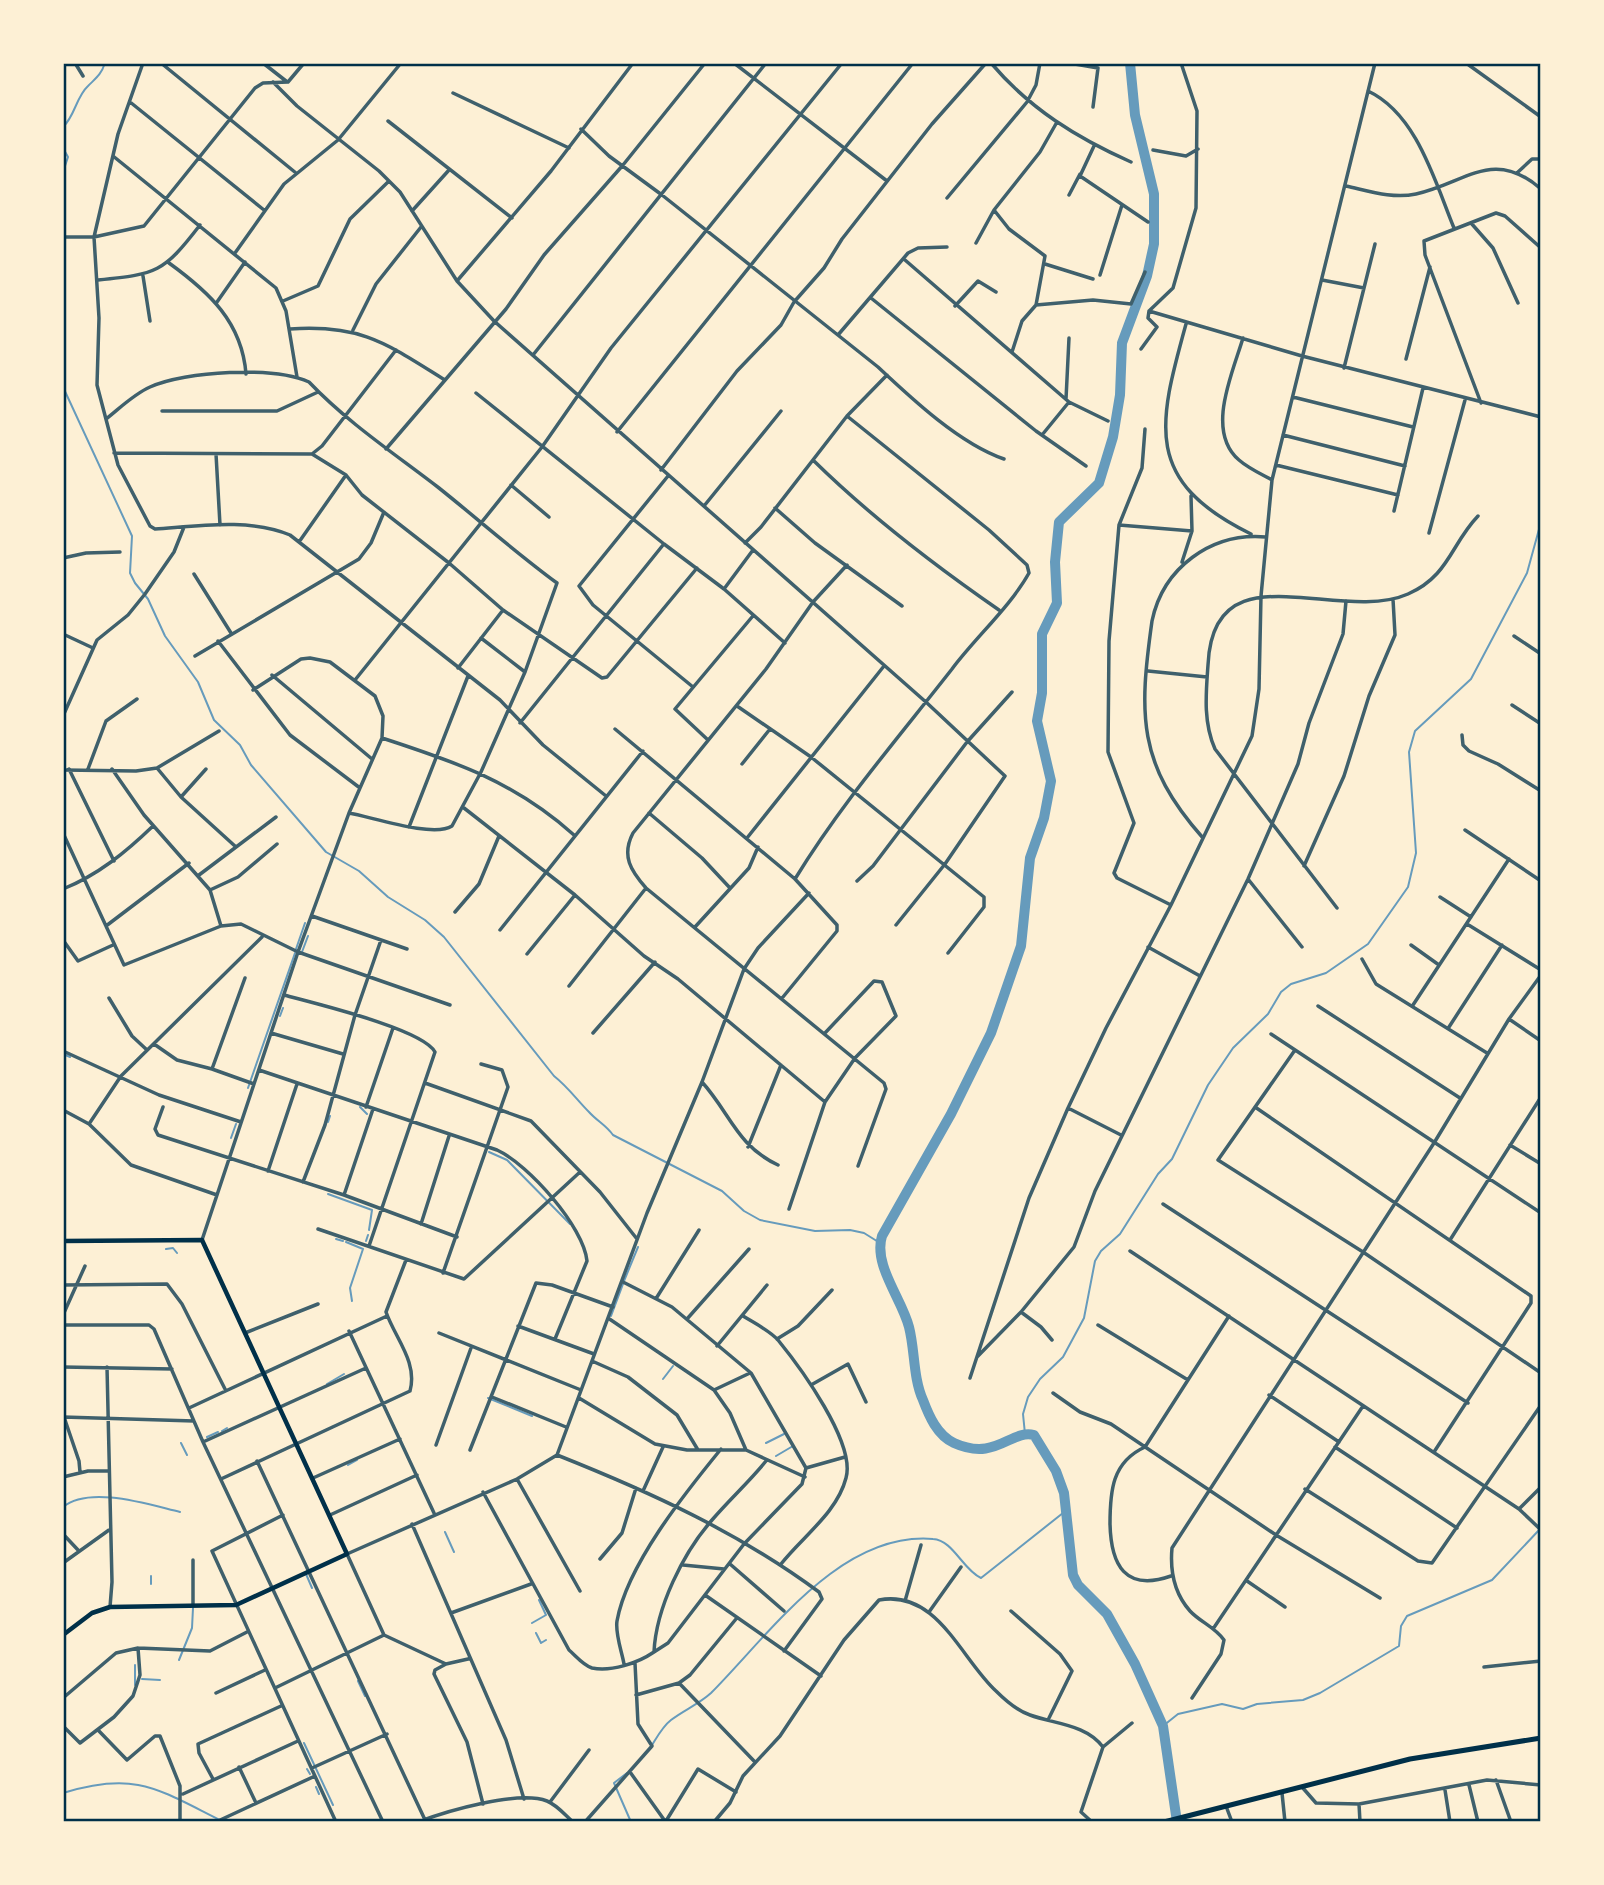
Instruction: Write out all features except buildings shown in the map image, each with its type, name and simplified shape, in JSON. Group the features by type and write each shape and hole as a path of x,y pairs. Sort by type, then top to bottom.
{"highway":[{"path":"1164,1822 1410,1759 1541,1738"}],"main road":[{"path":"63,1241 202,1240 347,1554 236,1605 110,1607 92,1613 63,1635"}],"street":[{"path":"75,63 83,76"},
{"path":"143,63 113,156 94,237 98,281 97,385 114,453 152,528 220,525 271,529 290,535 468,676 606,796"},
{"path":"161,63 296,173"},
{"path":"263,63 288,82"},
{"path":"63,237 94,237 144,226 255,88 273,82 288,82 304,63"},
{"path":"235,253 264,211 296,173 338,140 401,63"},
{"path":"623,63 629,68"},
{"path":"457,281 569,148 633,63"},
{"path":"386,449 495,321 544,255 624,165 705,63"},
{"path":"734,63 887,181"},
{"path":"533,355 766,63"},
{"path":"355,680 542,447 611,348 842,63"},
{"path":"617,432 913,63"},
{"path":"661,470 737,371 781,324 794,302 824,268 887,181 989,63 1027,102 1094,146 1131,162"},
{"path":"947,198 1027,102 1036,85 1040,63"},
{"path":"1069,63 1098,68 1093,107"},
{"path":"1142,349 1157,327 1148,318 1149,311 1168,295 1178,272 1196,208 1196,103 1181,63"},
{"path":"970,1378 1029,1198 1068,1108 1171,905 1252,736 1256,713 1261,596 1272,480 1376,63"},
{"path":"1466,63 1541,117"},
{"path":"273,82 297,106 389,181 412,211 457,281 495,321 617,432 927,703 1003,774 1005,779 896,925"},
{"path":"1368,91 1404,121 1454,228"},
{"path":"453,93 569,148"},
{"path":"131,102 264,211"},
{"path":"388,121 512,218"},
{"path":"976,243 994,210 1040,152 1057,122"},
{"path":"581,129 609,156 624,165 887,375 897,388 986,453 1004,458"},
{"path":"1069,195 1094,146"},
{"path":"1153,150 1186,156 1198,149"},
{"path":"113,156 276,288 284,300 297,377"},
{"path":"1518,172 1532,159 1541,159"},
{"path":"1346,186 1397,196 1437,188 1480,170 1496,167 1518,172 1541,189"},
{"path":"412,211 449,170"},
{"path":"1080,174 1148,222"},
{"path":"284,300 318,286 350,219 389,181"},
{"path":"1100,275 1122,205"},
{"path":"994,210 1009,229 1045,256 1036,305 1022,321 1012,352"},
{"path":"1481,403 1430,267 1424,241 1499,213 1541,248"},
{"path":"1471,223 1493,248 1518,303"},
{"path":"98,281 143,275 169,263 200,224"},
{"path":"353,330 376,284 421,227"},
{"path":"1344,368 1375,244"},
{"path":"838,335 887,276 918,248 947,247"},
{"path":"905,260 1067,401 1108,421"},
{"path":"217,302 245,262"},
{"path":"169,263 217,302 242,342 246,374"},
{"path":"1045,264 1093,279"},
{"path":"1406,359 1430,267"},
{"path":"1036,305 1093,300 1131,304 1145,272"},
{"path":"143,275 150,321"},
{"path":"1322,280 1364,288"},
{"path":"955,306 978,281 996,292"},
{"path":"871,298 1042,435 1086,466"},
{"path":"1149,311 1344,368 1541,417"},
{"path":"1186,324 1167,392 1165,434 1175,469 1191,496 1210,512 1253,535 1266,537"},
{"path":"290,329 323,327 353,330 380,340 445,380"},
{"path":"1042,435 1067,401 1069,338"},
{"path":"1243,338 1225,402 1225,434 1238,459 1272,480"},
{"path":"312,454 322,446 344,414 396,350"},
{"path":"106,419 135,395 166,381 246,374 297,377 482,523 537,571 557,583 539,637 509,710 464,808 446,829 409,827 349,813"},
{"path":"745,543 814,461 847,416 887,375"},
{"path":"1394,511 1423,388"},
{"path":"162,411 277,411 318,392"},
{"path":"477,393 663,544 724,589 752,617 785,643"},
{"path":"1293,397 1414,427"},
{"path":"1429,533 1466,399"},
{"path":"704,506 781,411"},
{"path":"795,879 898,734 927,703 1027,577 1027,565 989,530 847,416"},
{"path":"1145,429 1142,468 1119,525 1109,641 1108,752 1134,823 1114,873 1117,878 1171,905"},
{"path":"1283,435 1405,466"},
{"path":"114,453 312,454 346,475 353,487 449,563 503,610 604,679 697,568"},
{"path":"216,453 220,525"},
{"path":"814,461 947,574 999,610"},
{"path":"1276,465 1398,495"},
{"path":"299,542 346,475"},
{"path":"668,476 579,586 604,615 638,639 693,687"},
{"path":"511,485 549,517"},
{"path":"1191,496 1192,531 1181,564 1167,581 1155,604 1145,722 1148,749 1169,795 1203,838"},
{"path":"775,508 815,543 902,606"},
{"path":"195,656 359,559 371,543 384,512"},
{"path":"1337,908 1272,825 1210,738 1207,677 1213,626 1228,608 1261,596 1367,603 1393,599 1417,590 1439,574 1478,516"},
{"path":"1119,525 1192,531"},
{"path":"63,716 100,636 128,615 156,580 174,552 184,527"},
{"path":"1181,564 1212,547 1253,535"},
{"path":"520,723 663,544"},
{"path":"724,589 753,550"},
{"path":"63,558 79,554 120,552"},
{"path":"847,565 813,602 737,706 649,813 627,844 627,861 632,873 646,888 744,969 783,997 880,1079 886,1089 858,1166"},
{"path":"194,574 231,633"},
{"path":"1304,866 1344,776 1368,696 1395,635 1393,599"},
{"path":"975,1358 1021,1312 1074,1247 1121,1135 1248,879 1298,764 1343,634 1346,601"},
{"path":"458,668 503,610"},
{"path":"708,740 675,711 752,617"},
{"path":"63,634 94,648"},
{"path":"1514,636 1541,654"},
{"path":"481,638 525,673"},
{"path":"218,641 253,690 290,734 360,788"},
{"path":"202,1240 298,952 349,813 382,738 380,706 367,688 330,662 301,659 272,675 253,690"},
{"path":"747,838 884,666"},
{"path":"1148,671 1207,677"},
{"path":"272,675 373,759"},
{"path":"409,827 468,676"},
{"path":"857,881 873,866 967,742 1012,692"},
{"path":"88,769 106,721 137,699"},
{"path":"1512,705 1541,724"},
{"path":"737,706 811,757 944,864 986,902 948,953"},
{"path":"615,729 795,879 810,893 838,929 783,997"},
{"path":"742,764 771,729"},
{"path":"63,770 157,768 219,732"},
{"path":"1462,735 1464,746 1469,751 1498,764 1541,791"},
{"path":"382,738 481,772 537,803 574,835"},
{"path":"499,930 643,751"},
{"path":"157,768 181,797 236,847"},
{"path":"69,769 114,861"},
{"path":"112,769 153,826 189,863 210,890 220,926"},
{"path":"181,797 206,769"},
{"path":"464,808 575,895 825,1102"},
{"path":"649,813 688,845 730,888"},
{"path":"199,875 276,817"},
{"path":"63,889 85,881 114,861 153,826"},
{"path":"1465,830 1541,881"},
{"path":"64,836 122,964 128,965 220,926 237,923 298,952 450,1005"},
{"path":"455,912 473,895 499,836"},
{"path":"210,890 238,877 277,844"},
{"path":"63,847 70,848"},
{"path":"695,927 749,869 758,847"},
{"path":"1413,1005 1509,859"},
{"path":"106,926 189,863"},
{"path":"1248,879 1302,947"},
{"path":"569,986 646,888"},
{"path":"446,1664 384,1635 347,1554 434,1513 517,1479 556,1455 744,969 758,948 810,893"},
{"path":"527,954 575,895"},
{"path":"1440,897 1471,917"},
{"path":"312,916 407,949"},
{"path":"1192,1698 1224,1645 1221,1636 1189,1611 1171,1576 1172,1548 1207,1489 1434,1143 1509,1019 1541,972 1466,924"},
{"path":"89,1124 121,1076 262,937"},
{"path":"63,940 75,961 114,945"},
{"path":"303,1182 325,1125 355,1015 381,940"},
{"path":"1410,945 1439,965"},
{"path":"1449,1027 1502,945"},
{"path":"1148,947 1200,976"},
{"path":"1362,960 1376,984 1488,1053"},
{"path":"593,1034 655,962"},
{"path":"212,1069 245,978"},
{"path":"789,1209 825,1102 855,1058 897,1016 882,982 874,981 825,1033"},
{"path":"284,995 394,1028 434,1049 425,1083 369,1246"},
{"path":"109,998 132,1036 146,1050"},
{"path":"1318,1006 1461,1098"},
{"path":"1509,1019 1541,1041"},
{"path":"366,1107 394,1028"},
{"path":"271,1033 343,1055"},
{"path":"1271,1034 1541,1213"},
{"path":"153,1044 177,1060 254,1084"},
{"path":"1295,1050 1218,1160 1363,1252 1541,1373"},
{"path":"63,1051 159,1095 241,1122"},
{"path":"443,1273 508,1087 507,1077 497,1067 481,1065"},
{"path":"748,1147 780,1065"},
{"path":"259,1070 510,1158 552,1199 578,1232 586,1251 587,1261 555,1339"},
{"path":"702,1082 722,1104 731,1124 748,1147 778,1165"},
{"path":"425,1083 531,1121 580,1172 637,1240"},
{"path":"268,1171 297,1084"},
{"path":"1450,1240 1541,1097"},
{"path":"163,1107 155,1132 229,1159 344,1195 457,1237"},
{"path":"1255,1107 1531,1296 1531,1303 1504,1348 1434,1452"},
{"path":"1068,1108 1121,1135"},
{"path":"344,1195 373,1109"},
{"path":"63,1110 89,1124 131,1165 218,1196"},
{"path":"421,1224 449,1136"},
{"path":"1510,1145 1541,1164"},
{"path":"318,1229 459,1278 468,1276 580,1172"},
{"path":"1163,1204 1468,1403"},
{"path":"657,1297 699,1230"},
{"path":"687,1319 748,1249"},
{"path":"1130,1251 1519,1509 1540,1529"},
{"path":"221,1479 295,1443 408,1394 411,1386 407,1356 387,1315 387,1307 405,1260"},
{"path":"63,1315 85,1266"},
{"path":"483,1492 569,1650 582,1662 601,1668 635,1663 668,1643 744,1544 785,1503 805,1477 806,1468 751,1373 657,1297 623,1282"},
{"path":"470,1450 536,1283 574,1292 613,1307"},
{"path":"63,1284 167,1284 182,1304 225,1390"},
{"path":"717,1346 766,1285"},
{"path":"777,1339 798,1326 832,1290"},
{"path":"245,1333 317,1304"},
{"path":"1021,1312 1041,1327 1052,1340"},
{"path":"189,1408 387,1315"},
{"path":"743,1316 777,1339 811,1385 827,1409 845,1457 846,1479 834,1502 781,1564"},
{"path":"1171,1576 1139,1580 1127,1576 1111,1552 1110,1489 1123,1462 1132,1453 1145,1447 1229,1316"},
{"path":"608,1318 714,1390 730,1413 746,1450"},
{"path":"63,1325 152,1326 203,1442 383,1822"},
{"path":"1098,1325 1188,1380"},
{"path":"518,1326 594,1354"},
{"path":"349,1331 434,1513"},
{"path":"439,1334 581,1390"},
{"path":"436,1445 471,1348"},
{"path":"592,1361 628,1377 677,1415 698,1450"},
{"path":"811,1385 848,1364 866,1402"},
{"path":"63,1367 172,1369"},
{"path":"107,1367 109,1530 113,1582 110,1607"},
{"path":"203,1442 367,1368"},
{"path":"714,1390 751,1373"},
{"path":"1053,1393 1080,1412 1111,1424 1276,1535 1380,1598"},
{"path":"1269,1395 1339,1442"},
{"path":"578,1397 647,1441 663,1447 746,1450 805,1477"},
{"path":"492,1398 566,1427"},
{"path":"1305,1489 1425,1564 1437,1558 1541,1405"},
{"path":"1213,1629 1363,1406"},
{"path":"80,1472 79,1461 63,1417 194,1421"},
{"path":"313,1478 400,1440"},
{"path":"643,1491 663,1447"},
{"path":"1335,1447 1457,1528"},
{"path":"624,1665 617,1622 639,1567 676,1504 721,1449"},
{"path":"556,1455 676,1504 710,1521 781,1564 822,1597 784,1651"},
{"path":"806,1468 845,1457"},
{"path":"257,1461 387,1734 425,1821"},
{"path":"654,1652 658,1626 683,1565 710,1521 766,1461"},
{"path":"63,1477 80,1472 109,1471"},
{"path":"330,1514 416,1475"},
{"path":"517,1479 580,1591"},
{"path":"1519,1509 1541,1487"},
{"path":"600,1559 624,1530 636,1488"},
{"path":"283,1515 212,1551 336,1822"},
{"path":"412,1524 468,1659 506,1740 524,1799"},
{"path":"63,1563 109,1530"},
{"path":"63,1534 78,1550"},
{"path":"905,1601 921,1545"},
{"path":"193,1560 193,1605"},
{"path":"729,1564 784,1611"},
{"path":"683,1565 724,1569"},
{"path":"929,1612 961,1567"},
{"path":"1246,1581 1286,1607"},
{"path":"450,1614 531,1584"},
{"path":"705,1595 821,1676"},
{"path":"714,1822 736,1792 743,1776 754,1761 780,1736 873,1604 887,1599 905,1601 929,1612 994,1689 1031,1716 1049,1718 1092,1737 1103,1747"},
{"path":"1011,1611 1060,1654 1071,1668 1071,1674 1049,1718"},
{"path":"636,1695 679,1683 709,1654 736,1619"},
{"path":"63,1698 116,1653 138,1648 205,1651 247,1632"},
{"path":"275,1688 384,1635"},
{"path":"63,1726 80,1743 114,1717 138,1686 138,1648"},
{"path":"468,1659 446,1664 435,1670 434,1674 467,1741 483,1804"},
{"path":"1484,1667 1541,1661"},
{"path":"585,1822 652,1746 640,1731 635,1663"},
{"path":"216,1693 266,1670"},
{"path":"679,1683 754,1761"},
{"path":"213,1779 199,1753 198,1744 281,1706"},
{"path":"1092,1822 1081,1812 1103,1747 1132,1723"},
{"path":"97,1730 127,1760 155,1736 160,1736 182,1795 180,1822"},
{"path":"311,1768 387,1734"},
{"path":"182,1795 298,1741"},
{"path":"550,1802 589,1750"},
{"path":"239,1767 257,1803"},
{"path":"630,1772 666,1822 698,1769 736,1792"},
{"path":"218,1821 315,1776"},
{"path":"1300,1786 1316,1803 1359,1804 1496,1780 1541,1785"},
{"path":"1496,1780 1511,1822"},
{"path":"1469,1785 1478,1822"},
{"path":"1444,1789 1450,1822"},
{"path":"1281,1791 1285,1822"},
{"path":"418,1822 451,1809 524,1799 550,1802 573,1822"},
{"path":"1359,1804 1360,1822"},
{"path":"1226,1806 1232,1822"},
{"path":"145,1822 174,1822"}],"waterway":[{"path":"63,127 84,90 100,73 105,63"},
{"path":"1130,63 1135,115 1154,194 1154,244 1147,276 1122,343 1120,395 1113,437 1099,483 1059,522 1055,562 1057,603 1042,634 1042,693 1037,721 1051,781 1044,818 1030,858 1021,946 991,1033 951,1114 882,1236 880,1247 881,1259 909,1327 920,1391 938,1430 954,1443 981,1449 1018,1436 1034,1435 1056,1471 1064,1493 1073,1575 1078,1585 1107,1614 1135,1664 1163,1726 1177,1822"},
{"path":"63,148 68,157 63,172"},
{"path":"63,387 132,536 130,573 135,583 148,599 165,636 198,682 214,720 240,745 251,765 326,852 359,871 388,897 425,920 444,937 554,1076 613,1135 722,1191 744,1211 760,1220 815,1231 850,1230 864,1233 880,1243"},
{"path":"1025,1434 1023,1414 1028,1397 1040,1379 1063,1357 1084,1318 1095,1261 1101,1251 1120,1234 1158,1174 1172,1159 1208,1085 1233,1048 1268,1014 1281,992 1291,984 1326,973 1368,944 1408,887 1416,853 1409,752 1415,731 1471,679 1527,573 1541,522"},
{"path":"296,949 305,923"},
{"path":"302,952 308,936"},
{"path":"248,1088 295,953"},
{"path":"280,1016 283,1008"},
{"path":"63,1054 70,1057"},
{"path":"360,1107 367,1114"},
{"path":"328,1122 330,1116"},
{"path":"231,1138 236,1124"},
{"path":"489,1152 507,1160 570,1224"},
{"path":"328,1194 372,1210 369,1230"},
{"path":"366,1241 368,1235"},
{"path":"336,1239 343,1241"},
{"path":"346,1242 363,1249 350,1288 352,1301"},
{"path":"624,1281 638,1247"},
{"path":"166,1249 173,1248 177,1253"},
{"path":"611,1316 623,1284"},
{"path":"663,1379 673,1366"},
{"path":"327,1384 344,1374"},
{"path":"488,1398 532,1416"},
{"path":"222,1431 227,1428"},
{"path":"207,1437 218,1432"},
{"path":"766,1443 784,1434"},
{"path":"181,1443 187,1455"},
{"path":"776,1456 793,1446"},
{"path":"348,1465 357,1460"},
{"path":"63,1507 75,1501 104,1497 180,1512"},
{"path":"652,1745 668,1722 711,1693 782,1617 837,1569 867,1552 899,1541 933,1539 946,1544 981,1578 1068,1509"},
{"path":"1163,1726 1178,1714 1222,1704 1243,1709 1257,1704 1303,1700 1320,1693 1399,1646 1401,1626 1407,1616 1492,1580 1540,1529"},
{"path":"445,1532 454,1552"},
{"path":"306,1574 312,1588"},
{"path":"151,1576 151,1584"},
{"path":"532,1623 546,1615 539,1600"},
{"path":"179,1660 192,1628 193,1608"},
{"path":"536,1633 541,1643 546,1640"},
{"path":"135,1665 135,1685"},
{"path":"142,1679 160,1680"},
{"path":"358,1681 365,1696"},
{"path":"304,1743 333,1805"},
{"path":"307,1769 310,1774"},
{"path":"627,1773 614,1783 631,1822"},
{"path":"63,1793 110,1783 147,1787 224,1822"},
{"path":"316,1787 319,1794"}]}
